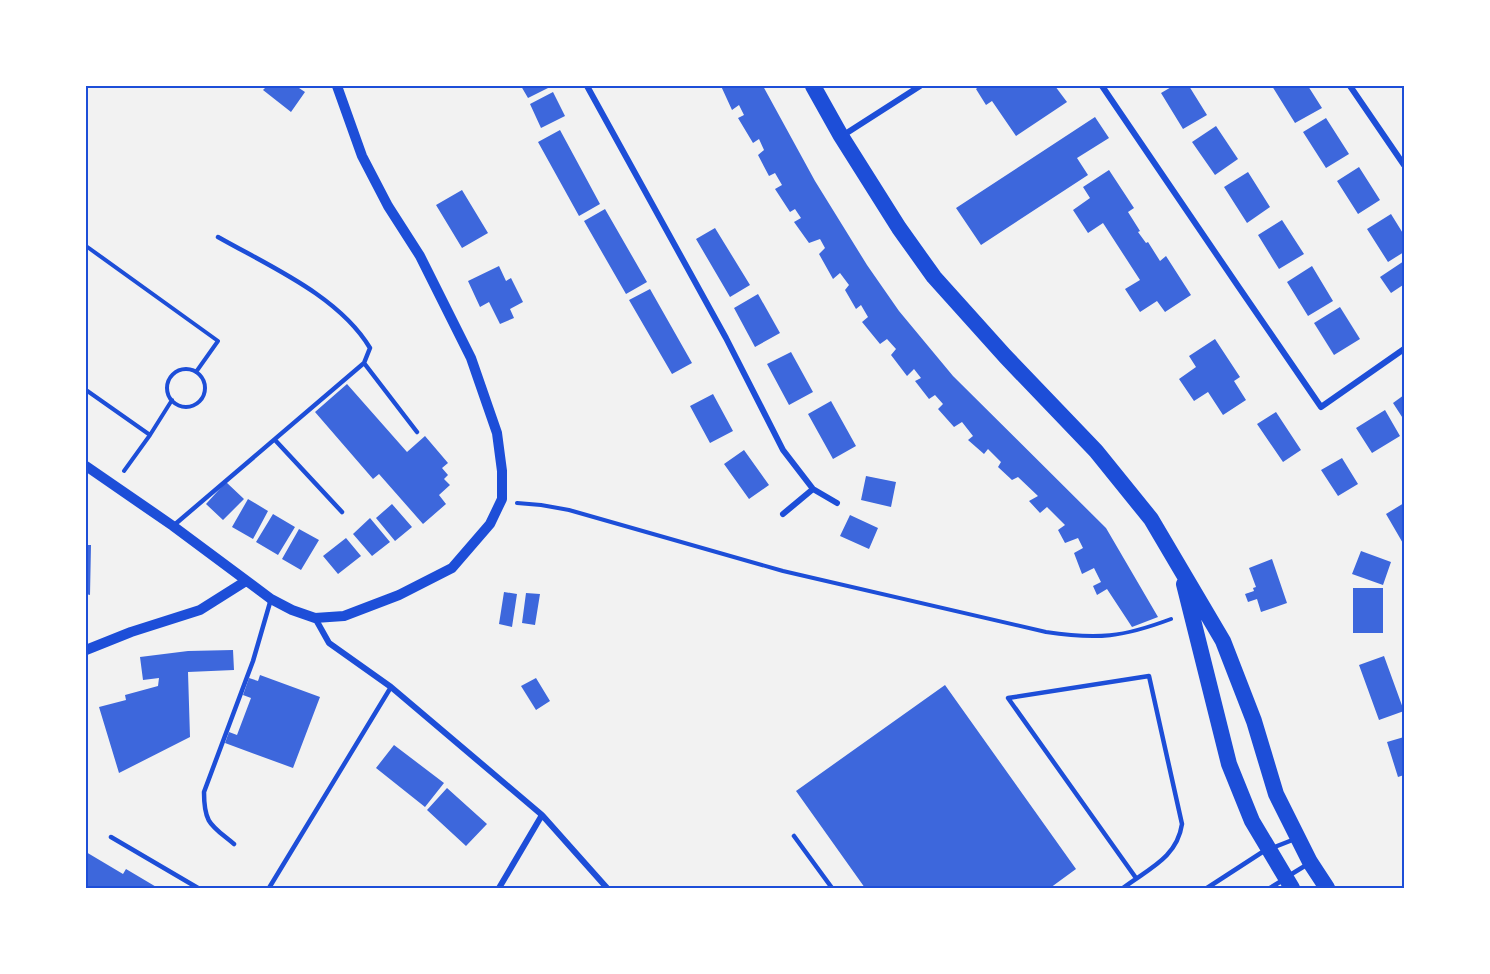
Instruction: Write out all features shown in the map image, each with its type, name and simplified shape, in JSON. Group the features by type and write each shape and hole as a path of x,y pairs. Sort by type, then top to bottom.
{"highway":[{"path":"813,86 841,136 899,228 934,277 1005,356 1114,470 1151,519 1223,641 1254,722 1276,794 1310,862 1327,888"},
{"path":"1180,567 1229,764 1252,821 1289,884"}],"street":[{"path":"86,466 173,526 271,599 315,618 344,616 355,612 399,595 452,568 490,524 502,499 502,471 497,433 471,358 420,256 388,206 362,156 337,86"},
{"path":"587,86 726,338 783,450 813,489 837,503"},
{"path":"841,136 920,86"},
{"path":"1102,86 1321,407 1404,349"},
{"path":"1350,86 1404,165"},
{"path":"783,514 813,489"},
{"path":"86,650 131,632 200,610 246,581"},
{"path":"315,618 329,643 391,687 542,814 607,888"},
{"path":"499,888 542,814"}],"lane":[{"path":"173,526 364,363 370,348 359,330 313,292 218,237"},
{"path":"364,363 417,432"},
{"path":"275,440 342,512"},
{"path":"234,844 208,823 204,809 204,792 253,661 271,599"},
{"path":"1123,888 1160,863 1180,837 1182,824 1149,676 1008,698 1136,879"},
{"path":"269,888 391,687"},
{"path":"794,836 832,888"},
{"path":"111,837 198,888"},
{"path":"1207,888 1267,850 1298,838"},
{"path":"1270,888 1289,884 1310,862"}],"path":[{"path":"86,246 218,340 196,372"},
{"path":"188,369 201,376 205,385 202,398 194,405 178,405 172,400 168,390 171,377 181,370 188,369"},
{"path":"86,390 150,435"},
{"path":"114,484 172,400"},
{"path":"502,499 519,504 569,510 783,571 1046,632 1076,637 1105,637 1135,632 1170,619"}],"building":[{"path":"267,86 296,86 305,92 291,112 263,90"},
{"path":"521,86 552,86 528,98"},
{"path":"721,86 763,86 815,181 867,265 899,311 953,376 1106,528 1158,617 1132,627 1107,589 1097,595 1093,586 1101,582 1094,568 1082,574 1074,553 1083,548 1078,538 1065,543 1058,530 1065,525 1047,507 1040,513 1029,501 1038,496 1018,477 1012,480 998,467 1001,462 988,449 984,454 968,440 973,436 962,422 954,427 938,409 943,404 935,395 929,399 915,381 921,378 914,369 907,376 891,355 896,349 887,339 880,344 862,322 868,317 861,305 856,309 845,290 849,285 840,273 833,279 819,254 825,248 820,239 809,243 794,222 801,218 795,209 790,212 775,189 782,185 775,173 769,176 758,155 764,150 759,139 753,143 738,118 744,115 739,105 732,110"},
{"path":"979,86 1055,86 1067,102 1016,136 992,101 986,105 976,89"},
{"path":"1173,86 1189,86 1207,115 1183,129 1161,93"},
{"path":"1272,86 1308,86 1322,108 1295,123"},
{"path":"553,92 565,116 541,128 530,104"},
{"path":"1095,117 1109,138 1077,158 1088,175 981,245 956,208"},
{"path":"1326,118 1349,154 1326,168 1303,132"},
{"path":"1216,126 1238,159 1215,175 1192,142"},
{"path":"560,130 600,204 579,216 538,142"},
{"path":"1359,167 1380,200 1358,214 1337,181"},
{"path":"1109,170 1134,208 1128,212 1140,231 1138,232 1146,243 1148,242 1160,261 1166,256 1191,295 1165,312 1157,301 1140,312 1125,289 1140,280 1103,223 1088,233 1073,210 1090,198 1083,187"},
{"path":"1248,172 1270,207 1247,223 1224,187"},
{"path":"462,190 488,233 462,248 436,205"},
{"path":"605,209 647,282 626,294 584,221"},
{"path":"1391,214 1404,235 1404,252 1388,262 1367,229"},
{"path":"1282,220 1304,254 1279,269 1258,235"},
{"path":"715,228 750,285 730,297 696,239"},
{"path":"1404,261 1404,287 1403,285 1391,293 1380,277"},
{"path":"499,266 506,281 511,278 523,302 510,309 514,318 500,324 489,302 480,307 468,281"},
{"path":"1312,266 1333,301 1308,316 1287,282"},
{"path":"650,289 692,363 672,374 629,300"},
{"path":"758,294 780,333 755,347 734,308"},
{"path":"1340,307 1360,339 1334,355 1314,323"},
{"path":"1215,339 1240,377 1234,381 1246,400 1223,415 1208,392 1194,401 1179,379 1196,367 1189,356"},
{"path":"791,352 813,392 789,405 767,364"},
{"path":"347,384 407,452 425,436 448,463 442,468 448,475 444,479 450,485 439,495 446,504 423,524 379,474 373,479 315,412"},
{"path":"713,394 733,431 710,443 690,406"},
{"path":"1404,395 1404,420 1393,403"},
{"path":"831,401 856,446 833,459 808,414"},
{"path":"1385,410 1400,436 1372,453 1356,428"},
{"path":"1276,412 1301,450 1283,462 1257,424"},
{"path":"744,450 769,485 749,499 724,464"},
{"path":"1342,458 1358,484 1338,496 1321,470"},
{"path":"866,476 896,482 891,507 861,500"},
{"path":"226,482 244,499 223,520 206,504"},
{"path":"248,499 268,511 253,539 232,527"},
{"path":"1404,503 1404,545 1386,514"},
{"path":"392,504 412,527 395,541 376,518"},
{"path":"273,514 295,527 278,555 256,542"},
{"path":"850,515 878,528 869,549 840,536"},
{"path":"370,518 390,542 372,556 353,534"},
{"path":"299,529 319,540 301,570 282,559"},
{"path":"346,538 361,556 338,574 323,556"},
{"path":"86,545 91,545 90,595 86,594"},
{"path":"1361,551 1391,562 1383,585 1352,574"},
{"path":"1272,559 1287,603 1261,612 1257,599 1248,602 1245,594 1254,591 1253,588 1256,587 1249,568"},
{"path":"1353,588 1383,588 1383,633 1353,633"},
{"path":"504,592 517,594 512,627 499,624"},
{"path":"526,593 540,594 535,625 522,623"},
{"path":"233,650 234,670 188,672 190,737 119,773 99,707 126,700 125,695 158,686 159,678 143,680 140,657 188,651"},
{"path":"1384,656 1404,711 1379,720 1359,665"},
{"path":"260,675 320,697 293,768 225,743 229,732 237,735 251,698 243,695 249,678 258,681"},
{"path":"536,678 550,701 536,710 521,686"},
{"path":"945,685 1076,869 1050,888 865,888 796,791"},
{"path":"1404,737 1404,775 1398,777 1387,742"},
{"path":"394,745 444,783 425,807 376,768"},
{"path":"447,788 487,824 466,846 427,810"},
{"path":"86,852 123,874 126,869 158,888 86,888"}]}
